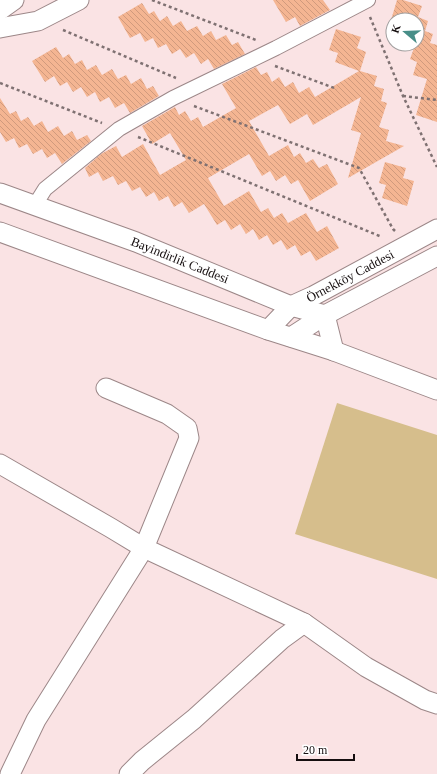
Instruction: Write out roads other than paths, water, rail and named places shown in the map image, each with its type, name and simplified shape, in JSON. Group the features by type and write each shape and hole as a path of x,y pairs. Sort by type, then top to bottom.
{"street":[{"path":"0,10 14,0"},
{"path":"0,28 38,21 78,0"},
{"path":"35,205 46,189 119,129 173,98 276,48 366,1"},
{"name":"Bayindirlik Caddesi","path":"0,193 136,242 290,306 325,315"},
{"name":"Örnekköy Caddesi","path":"268,330 290,306 313,296 437,229"},
{"path":"0,232 268,330 334,351 437,390"},
{"name":"Örnekköy Caddesi","path":"291,337 325,315 437,256"},
{"path":"325,315 334,351"},
{"path":"10,774 36,720 144,548 188,438 187,428 167,414 106,388"},
{"path":"0,464 144,548 304,624 366,667 425,700 437,704"},
{"path":"129,774 142,761 194,719 282,639 304,624"}]}
